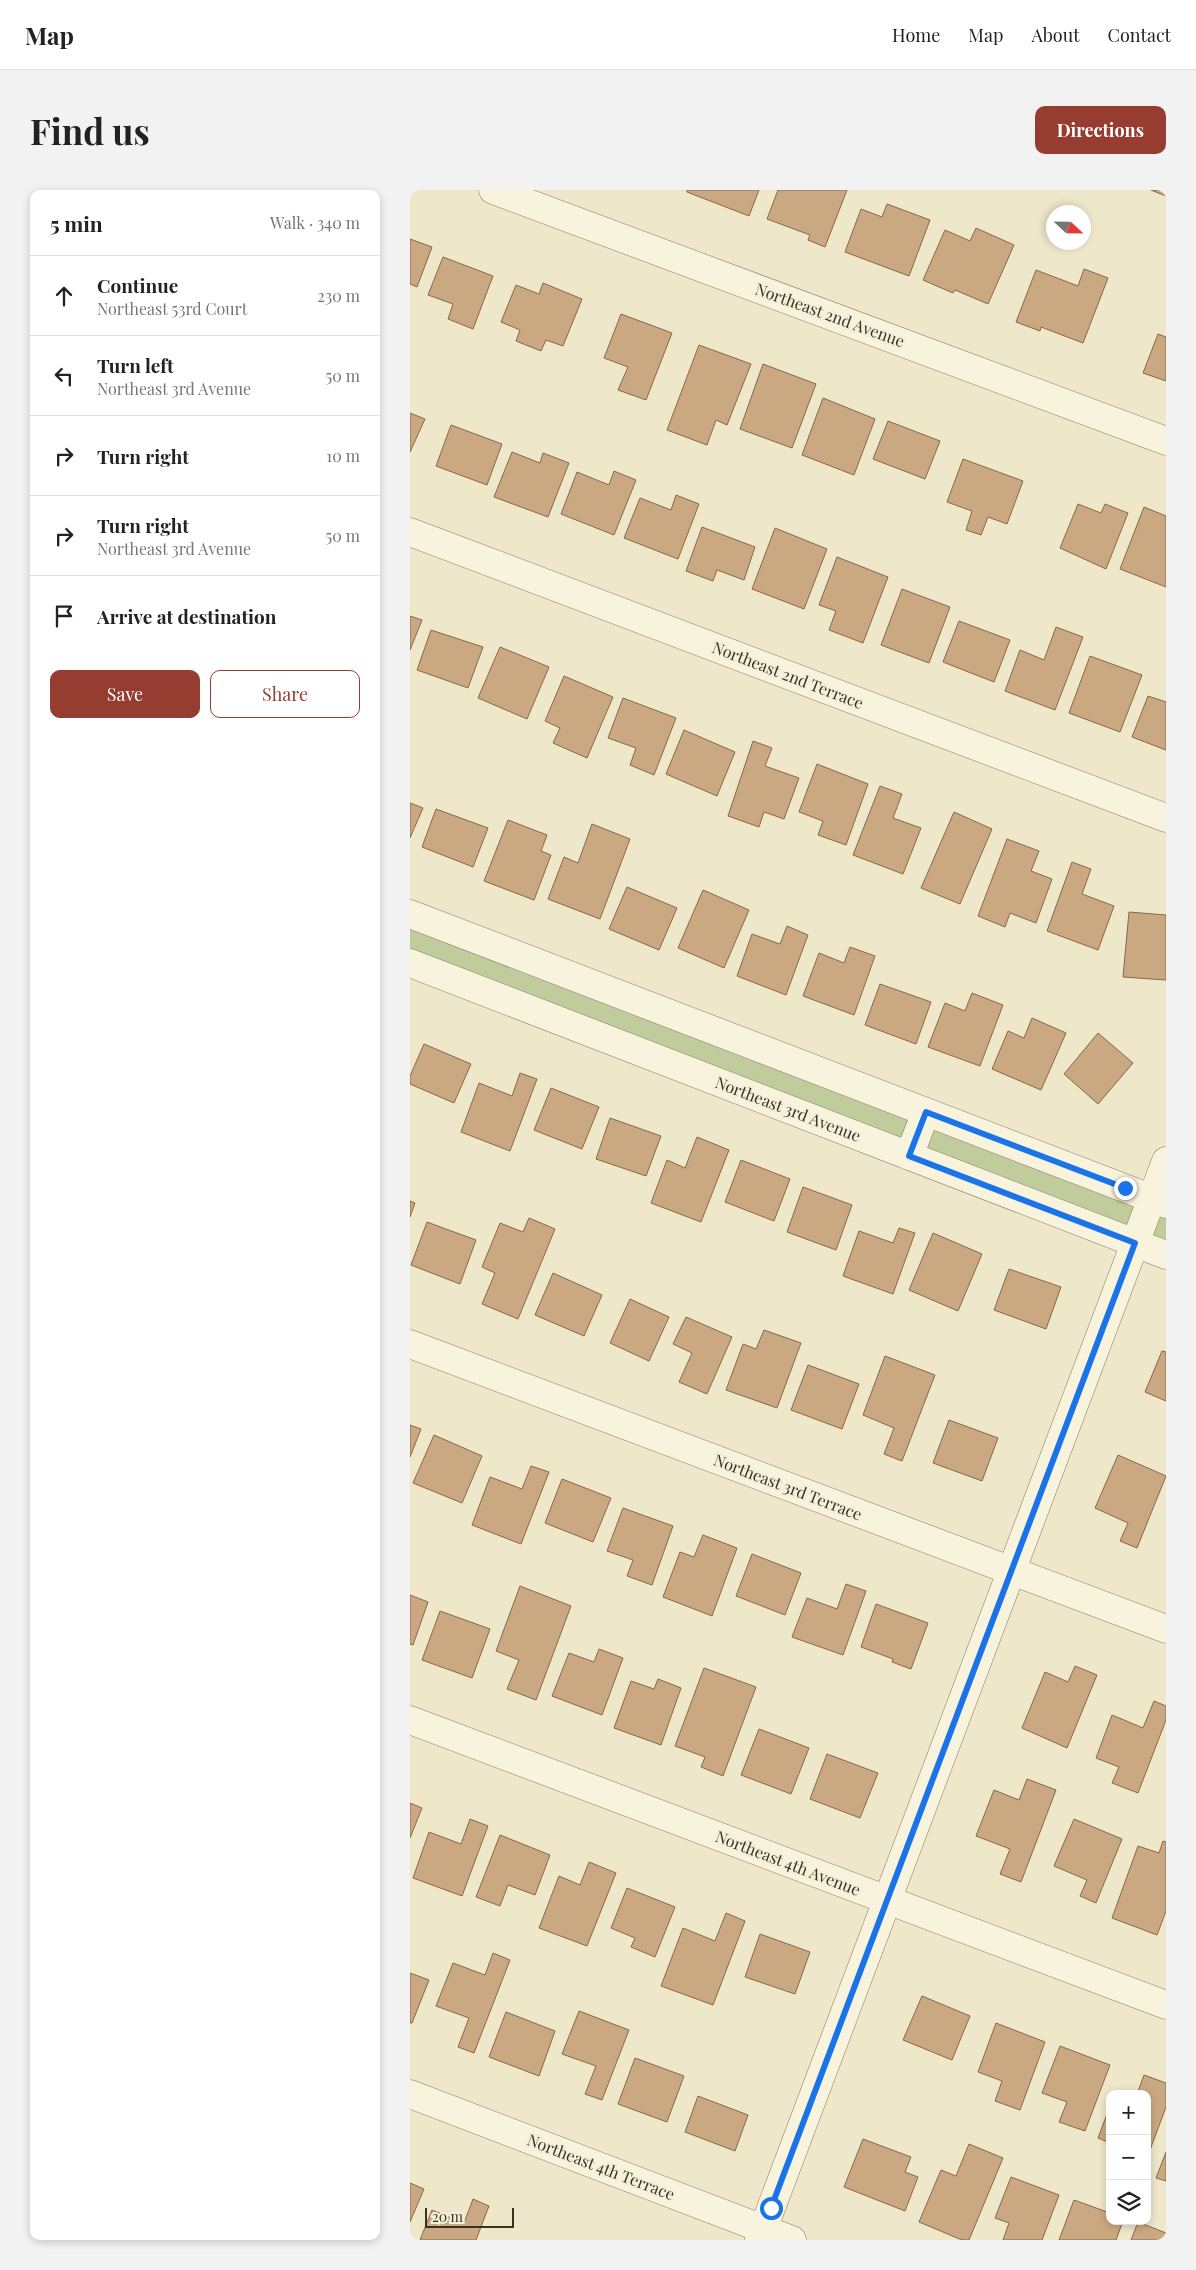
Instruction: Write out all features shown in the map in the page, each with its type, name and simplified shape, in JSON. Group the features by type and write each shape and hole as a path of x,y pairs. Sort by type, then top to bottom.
{"street":[{"name":"Northeast 2nd Avenue","path":"494,190 1166,441"},
{"name":"Northeast 2nd Terrace","path":"410,532 1166,818"},
{"path":"410,914 1159,1201"},
{"name":"Northeast 3rd Avenue","path":"410,963 1166,1255"},
{"path":"909,1156 926,1112"},
{"path":"761,2235 1135,1243 1159,1201 1166,1162"},
{"name":"Northeast 3rd Terrace","path":"410,1344 1166,1629"},
{"name":"Northeast 4th Avenue","path":"410,1720 1166,2005"},
{"name":"Northeast 4th Terrace","path":"410,2094 761,2235 792,2240"}],"green space":[{"path":"410,925 1166,1215 1166,1242 410,954"}],"building":[{"path":"687,190 759,190 749,216 687,192"},
{"path":"778,190 847,190 825,247 808,240 810,235 767,219"},
{"path":"1151,190 1166,190 1166,196"},
{"path":"887,204 930,220 909,276 845,252 861,209 882,217"},
{"path":"976,228 1014,245 988,304 955,290 953,293 923,280 945,230 970,241"},
{"path":"410,239 432,247 417,287 410,284"},
{"path":"443,257 493,276 473,329 448,319 453,304 428,295"},
{"path":"1084,269 1108,278 1083,343 1041,327 1040,331 1016,322 1036,270 1078,286"},
{"path":"543,283 582,299 563,346 546,340 541,351 516,341 520,330 501,322 516,285 539,294"},
{"path":"621,314 672,333 646,400 618,390 628,367 604,358"},
{"path":"1158,334 1166,337 1166,381 1143,373"},
{"path":"699,345 751,364 727,425 716,420 707,445 667,430"},
{"path":"763,364 816,384 792,448 740,429"},
{"path":"823,398 875,419 854,475 802,455"},
{"path":"410,413 425,419 410,452"},
{"path":"888,421 940,441 925,479 873,459"},
{"path":"451,425 502,444 487,485 436,466"},
{"path":"512,452 540,463 543,453 569,463 548,517 494,497"},
{"path":"963,459 1023,481 1007,524 988,517 981,535 966,530 972,511 947,502"},
{"path":"614,471 636,480 614,535 561,514 577,472 609,485"},
{"path":"676,495 699,504 678,559 624,538 640,498 671,510"},
{"path":"1078,504 1101,513 1105,504 1128,513 1106,569 1060,548"},
{"path":"1144,507 1166,516 1166,587 1120,569"},
{"path":"702,527 755,547 744,580 717,570 713,581 686,571"},
{"path":"775,528 827,549 804,609 752,589"},
{"path":"837,557 888,577 863,643 829,630 836,611 819,605"},
{"path":"902,589 950,607 929,663 881,645"},
{"path":"410,616 422,620 410,650"},
{"path":"959,621 1010,640 994,682 943,662"},
{"path":"1056,627 1083,637 1055,710 1005,691 1020,650 1044,660"},
{"path":"431,630 483,647 468,688 417,670"},
{"path":"500,647 549,667 527,719 478,698"},
{"path":"1090,656 1142,675 1120,732 1069,713"},
{"path":"564,676 613,697 587,758 553,743 560,728 545,721"},
{"path":"1148,696 1166,702 1166,750 1132,737"},
{"path":"623,698 676,718 654,775 630,765 636,748 608,738"},
{"path":"684,730 735,752 717,796 666,774"},
{"path":"753,741 772,748 765,766 799,778 784,819 764,812 759,827 728,816"},
{"path":"817,764 868,784 846,845 818,835 823,821 799,812"},
{"path":"880,786 902,794 893,818 921,828 903,874 853,855"},
{"path":"410,803 423,808 410,838"},
{"path":"436,809 488,828 473,867 422,847"},
{"path":"954,812 992,829 960,904 921,888"},
{"path":"508,820 547,835 541,851 551,855 534,900 484,881"},
{"path":"592,824 630,839 600,919 548,899 564,857 578,863"},
{"path":"1007,839 1039,851 1031,871 1052,879 1036,923 1010,913 1005,927 978,916"},
{"path":"1072,862 1091,869 1082,894 1114,906 1098,950 1047,931"},
{"path":"627,887 677,908 659,950 609,929"},
{"path":"703,890 749,910 724,968 678,948"},
{"path":"1129,912 1166,915 1166,980 1123,977"},
{"path":"787,926 808,935 786,995 737,976 752,934 780,944"},
{"path":"850,947 875,956 854,1015 803,996 819,953 844,963"},
{"path":"880,984 931,1002 916,1044 865,1025"},
{"path":"972,993 1003,1005 980,1066 928,1047 945,1003 965,1011"},
{"path":"1032,1018 1066,1033 1041,1090 992,1069 1008,1031 1024,1038"},
{"path":"1098,1033 1133,1063 1098,1104 1064,1074"},
{"path":"424,1044 471,1064 454,1103 410,1084 410,1076"},
{"path":"520,1073 537,1079 510,1151 461,1132 479,1083 512,1096"},
{"path":"551,1088 599,1107 582,1149 534,1130"},
{"path":"610,1118 661,1136 646,1176 596,1159"},
{"path":"697,1137 729,1150 701,1222 651,1203 667,1160 685,1168"},
{"path":"741,1160 790,1179 774,1221 725,1202"},
{"path":"803,1187 852,1205 836,1250 787,1232"},
{"path":"410,1201 415,1203 410,1217"},
{"path":"529,1218 555,1229 518,1319 482,1304 495,1273 482,1267 500,1223 523,1232"},
{"path":"427,1222 476,1240 460,1284 411,1265"},
{"path":"899,1228 915,1233 893,1294 843,1276 859,1231 893,1243"},
{"path":"933,1233 982,1254 958,1311 909,1290"},
{"path":"1009,1269 1061,1287 1046,1329 994,1310"},
{"path":"553,1273 602,1295 584,1336 535,1315"},
{"path":"630,1299 669,1317 649,1361 610,1343"},
{"path":"686,1317 732,1337 707,1394 679,1382 692,1353 673,1344"},
{"path":"764,1330 801,1343 777,1408 726,1390 743,1344 756,1349"},
{"path":"1162,1351 1166,1352 1166,1401 1145,1392"},
{"path":"885,1356 935,1375 902,1461 884,1454 894,1428 863,1415"},
{"path":"808,1365 859,1384 842,1429 791,1410"},
{"path":"949,1420 998,1438 982,1481 933,1463"},
{"path":"410,1425 421,1429 410,1457"},
{"path":"434,1435 482,1456 462,1503 413,1483"},
{"path":"1118,1455 1166,1476 1137,1548 1120,1541 1128,1523 1095,1508"},
{"path":"531,1466 549,1472 521,1544 472,1525 490,1477 522,1489"},
{"path":"562,1479 611,1498 593,1542 545,1523"},
{"path":"623,1508 673,1526 652,1585 627,1576 633,1560 607,1551"},
{"path":"703,1535 737,1548 712,1616 663,1597 680,1552 694,1557"},
{"path":"752,1554 801,1573 785,1615 736,1596"},
{"path":"846,1584 866,1591 843,1655 792,1637 807,1598 837,1609"},
{"path":"520,1586 571,1606 536,1700 507,1689 519,1660 496,1651"},
{"path":"410,1595 428,1602 413,1645 410,1644"},
{"path":"876,1604 928,1623 911,1669 892,1662 893,1659 861,1647"},
{"path":"440,1611 490,1629 472,1678 422,1660"},
{"path":"599,1649 623,1658 602,1715 552,1696 569,1653 594,1662"},
{"path":"1075,1666 1097,1675 1067,1748 1022,1728 1045,1672 1068,1682"},
{"path":"704,1668 756,1687 723,1776 701,1767 705,1757 675,1746"},
{"path":"658,1679 681,1688 661,1745 614,1728 631,1681 654,1689"},
{"path":"1154,1701 1166,1706 1166,1720 1138,1793 1112,1783 1119,1767 1096,1758 1112,1715 1143,1728"},
{"path":"759,1729 809,1748 791,1794 741,1775"},
{"path":"827,1754 878,1773 860,1818 810,1799"},
{"path":"1027,1779 1056,1790 1021,1882 1000,1874 1010,1849 976,1836 994,1790 1019,1800"},
{"path":"410,1803 422,1808 410,1838"},
{"path":"470,1819 488,1826 462,1896 413,1878 429,1832 461,1844"},
{"path":"1074,1819 1122,1839 1096,1903 1080,1896 1087,1880 1054,1866"},
{"path":"500,1835 550,1855 535,1895 508,1885 500,1906 476,1897"},
{"path":"1163,1841 1166,1842 1166,1911 1157,1935 1112,1918 1138,1846 1159,1853"},
{"path":"589,1862 616,1873 587,1946 539,1928 559,1876 580,1885"},
{"path":"627,1888 675,1907 655,1957 631,1947 635,1938 611,1928"},
{"path":"726,1913 745,1921 713,2005 661,1986 683,1928 715,1941"},
{"path":"760,1934 810,1952 795,1994 745,1977"},
{"path":"493,1953 510,1960 474,2053 458,2047 469,2018 436,2006 453,1963 485,1975"},
{"path":"410,1973 429,1980 412,2023 410,2023"},
{"path":"922,1996 970,2016 952,2060 903,2040"},
{"path":"579,2011 629,2030 602,2100 585,2094 596,2066 562,2054"},
{"path":"506,2012 555,2031 539,2076 489,2057"},
{"path":"996,2023 1045,2042 1020,2110 995,2101 1002,2081 978,2072"},
{"path":"1060,2046 1110,2065 1085,2131 1059,2122 1067,2102 1042,2093"},
{"path":"635,2058 684,2076 667,2122 618,2104"},
{"path":"1144,2075 1166,2083 1166,2107 1151,2147 1151,2090 1138,2090"},
{"path":"698,2096 748,2115 735,2151 685,2132"},
{"path":"1106,2117 1106,2141 1098,2138"},
{"path":"863,2139 911,2157 905,2172 918,2177 905,2211 844,2187"},
{"path":"969,2144 1003,2158 969,2240 962,2240 919,2222 941,2170 956,2176"},
{"path":"1166,2152 1166,2181 1156,2178"},
{"path":"1011,2177 1059,2195 1042,2240 1003,2240 1009,2223 995,2218"},
{"path":"410,2183 424,2189 410,2222"},
{"path":"473,2199 489,2206 476,2240 420,2240 432,2210 464,2223"},
{"path":"1074,2200 1106,2212 1106,2225 1122,2225 1116,2240 1059,2240"},
{"path":"1137,2225 1146,2225 1166,2233 1166,2240 1131,2240"}],"route":[{"path":"771,2208 1135,1243 909,1156 926,1112 1125,1188"}]}
